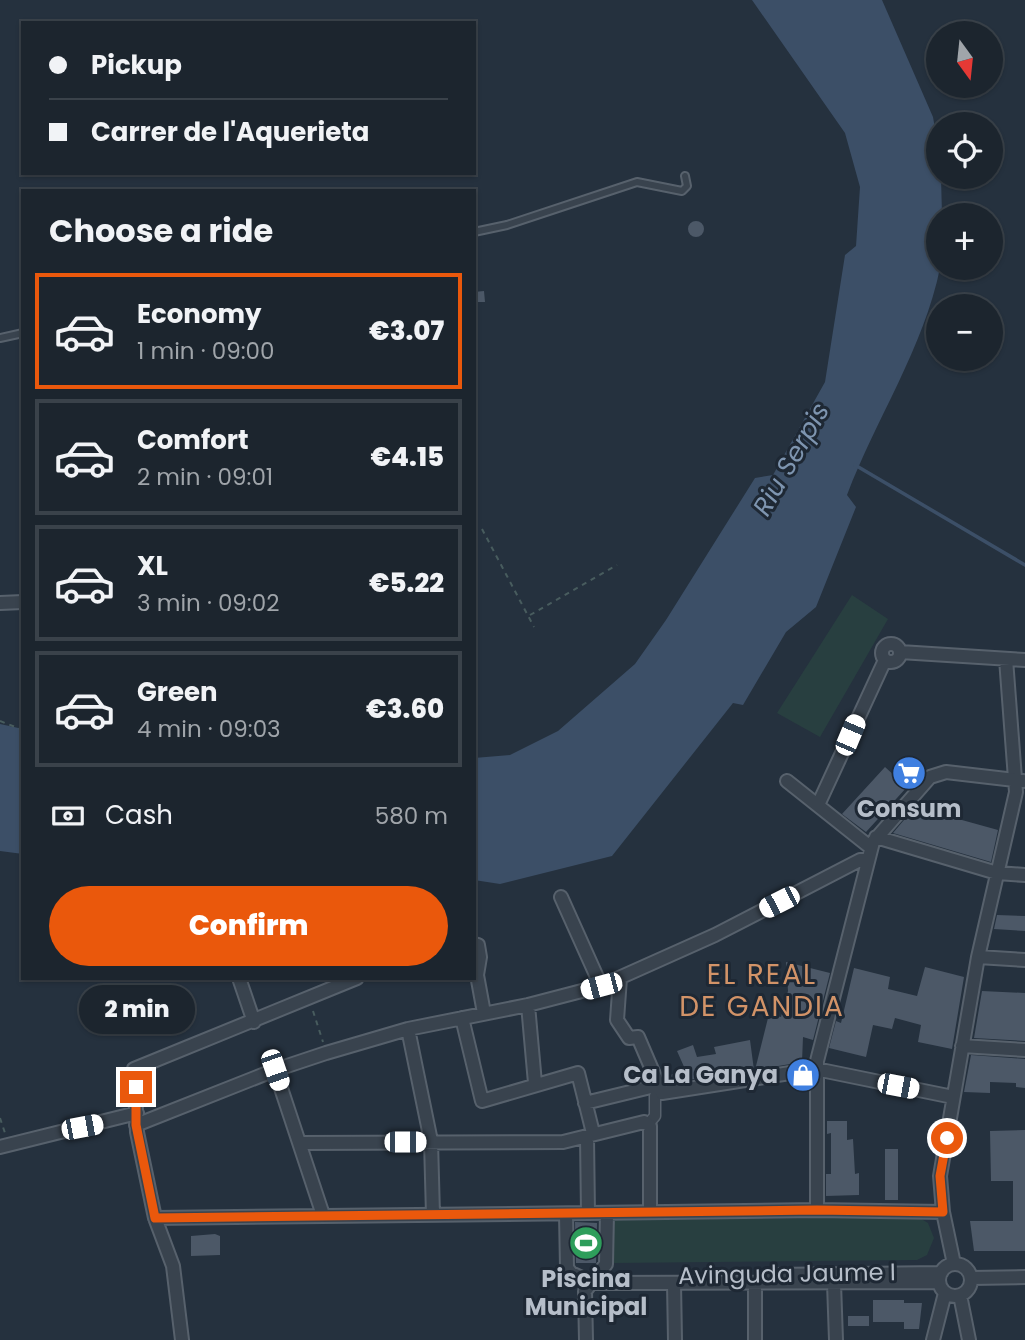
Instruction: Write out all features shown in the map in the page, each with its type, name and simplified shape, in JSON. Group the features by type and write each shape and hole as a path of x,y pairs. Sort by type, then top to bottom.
{"street":[{"path":"0,603 21,602"},
{"path":"818,805 885,660 891,662 898,659 900,653 1025,660"},
{"path":"933,1340 942,1282 954,1264 943,1212 940,1176 978,957 1021,781 1006,659"},
{"path":"5,1146 137,1119 326,1053 408,1029 528,1005 601,986 715,935 860,860 930,778 946,772 1021,781"},
{"path":"787,781 871,848 997,873 1025,875"},
{"path":"817,1210 816,1069 871,848"},
{"path":"561,897 601,986"},
{"path":"476,944 480,951 477,975 484,1013"},
{"path":"978,957 1025,960"},
{"path":"620,978 617,1020 629,1038 638,1037 661,1089"},
{"path":"240,980 254,1022"},
{"path":"182,1340 173,1266 155,1218 137,1119 134,1069 309,1000 323,984 346,980"},
{"path":"528,1005 535,1083"},
{"path":"462,1018 482,1101 535,1083 578,1073 590,1135 588,1213"},
{"path":"408,1029 431,1142 432,1215"},
{"path":"962,1046 1025,1050"},
{"path":"585,1103 661,1089 816,1069 953,1097"},
{"path":"275,1070 323,1215"},
{"path":"650,1212 648,1124 655,1116 655,1096 661,1089"},
{"path":"300,1143 563,1142 644,1122 648,1124"},
{"path":"155,1218 817,1210 943,1212"},
{"path":"586,1340 586,1291 606,1264 607,1213"},
{"path":"566,1214 567,1268 571,1273 593,1283"},
{"path":"954,1264 964,1266 971,1278 970,1287 960,1296"},
{"name":"Avinguda Jaume I","path":"593,1283 607,1276 942,1282"},
{"path":"971,1278 1025,1277"},
{"path":"942,1282 960,1296 969,1340"},
{"name":"Avinguda Jaume I","path":"593,1283 942,1282"},
{"path":"674,1283 675,1340"},
{"path":"755,1283 755,1340"},
{"path":"834,1283 836,1340"}],"lane":[{"path":"476,232 500,227 637,182 682,191 687,186 685,176"},
{"path":"0,338 21,334"}],"path":[{"path":"482,529 534,627"},
{"path":"529,616 617,565"},
{"path":"0,721 21,729"},
{"path":"309,1000 326,1053"},
{"path":"0,1118 5,1146"}],"green space":[{"path":"852,595 888,619 820,737 777,713"},
{"path":"918,1217 928,1223 934,1238 927,1255 917,1260 613,1263 612,1220"}],"water":[{"name":"Riu Serpis","path":"752,0 882,0 931,112 926,112 926,189 941,189 942,203 926,203 926,280 937,280 934,294 926,294 926,317 923,326 847,495 856,507 816,607 786,632 743,705 733,703 612,856 500,884 476,880 476,758 510,755 558,731 635,664 666,620 755,478 773,475 825,382 845,255 856,246 860,187 845,133"},
{"path":"0,724 21,729 21,854 0,851"}],"building":[{"path":"693,221 699,221 704,229 702,235 693,237 688,232 688,226"},
{"path":"484,291 485,302 476,302 476,292"},
{"path":"885,767 907,787 866,832 842,814"},
{"path":"915,807 998,830 991,862 893,833"},
{"path":"997,915 1025,916 1025,931 994,929"},
{"path":"786,962 830,973 813,1040 803,1037 802,1062 755,1070 769,1014 781,1017 788,991"},
{"path":"925,967 964,977 952,1049 918,1042 921,1025 895,1018 892,1029 873,1025 866,1057 829,1048 836,1021 841,1023 854,968 890,977 888,989 917,996"},
{"path":"982,991 1025,993 1025,1041 974,1038"},
{"path":"750,1040 754,1070 668,1083 665,1077 685,1069 677,1051 693,1045 697,1057 716,1054 714,1047"},
{"path":"971,1055 1025,1059 1025,1088 1016,1087 1016,1083 990,1082 990,1093 964,1092"},
{"path":"827,1121 847,1121 847,1140 853,1139 855,1174 859,1173 859,1195 826,1196 826,1174 831,1174 831,1133 827,1134"},
{"path":"1025,1130 1025,1251 974,1251 970,1221 1013,1221 1013,1181 991,1181 990,1131"},
{"path":"885,1149 898,1149 898,1200 885,1200"},
{"name":"Piscina Municipal","path":"575,1222 597,1223 596,1263 576,1263"},
{"path":"191,1236 220,1236 220,1255 191,1256"},
{"path":"873,1300 922,1303 919,1329 904,1329 904,1322 873,1322"},
{"path":"848,1316 869,1316 869,1326 848,1326"}],"waterway":[{"path":"855,465 1025,565"}],"place":[{"name":"Consum","path":"909,773"},
{"name":"Ca La Ganya","path":"803,1075"},
{"name":"Piscina Municipal","path":"586,1243"}],"district":[{"name":"EL REAL DE GANDIA","path":"762,990"}],"route":[{"path":"136,1087 136,1125 155,1218 817,1210 943,1212 940,1176 947,1138"}]}
